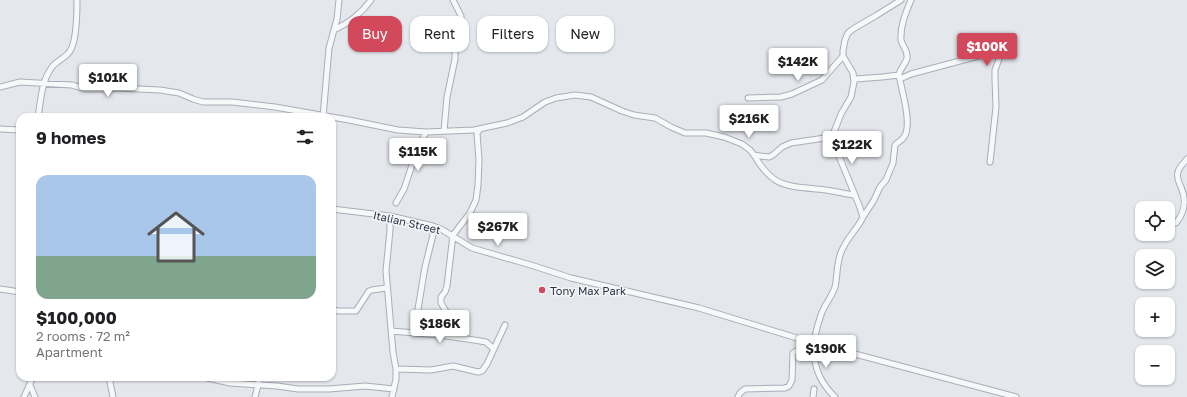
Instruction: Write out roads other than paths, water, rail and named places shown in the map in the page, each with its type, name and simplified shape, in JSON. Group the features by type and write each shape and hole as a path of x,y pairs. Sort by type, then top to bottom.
{"street":[{"path":"39,113 43,84 52,67 70,52 74,44 77,0"},
{"path":"322,113 329,48 337,19 338,0"},
{"path":"334,30 343,26 357,16 371,0"},
{"path":"444,131 447,97 455,59 455,48 461,24 461,16 453,0"},
{"path":"863,217 833,140 837,123 851,97 855,78 843,56 843,50 848,33 901,0"},
{"path":"738,397 745,389 785,388 789,386 792,380 793,353 795,351 805,349 812,342 822,313 835,287 839,257 846,241 860,223 880,187 886,180 893,163 895,145 905,136 906,133 906,110 899,77 900,71 907,58 901,39 902,28 911,0"},
{"path":"855,78 899,77 990,53 997,54 999,59 995,70 996,107 990,162"},
{"path":"748,98 781,97 792,94 822,80 843,56"},
{"path":"0,86 20,82 78,86 85,88 160,90 179,93 204,102 232,102 291,109 309,113"},
{"path":"336,119 398,130 426,132 480,129 507,123 556,98 575,95 591,97 634,115 655,118 670,127 685,133 706,133 724,137 742,144 750,150 766,173 775,180 785,184 854,194"},
{"path":"0,129 16,130"},
{"path":"451,336 452,322 440,300 440,297 445,292 447,286 453,235 470,213 476,200 479,160 477,133 480,129"},
{"path":"396,203 404,189 416,153 426,132"},
{"path":"754,155 769,157 787,144 825,138 833,140"},
{"path":"1176,223 1183,213 1185,204 1177,174 1187,159"},
{"name":"Italian Street","path":"336,209 390,216 441,228 472,248 571,278 699,308 812,342 1016,397"},
{"path":"390,216 386,288 392,352 396,369 392,397"},
{"path":"414,333 425,267 433,235 433,226"},
{"path":"0,288 16,291"},
{"path":"336,310 356,311 369,291 386,288"},
{"path":"396,369 431,370 453,366 482,371 485,368 505,325"},
{"path":"391,331 451,336 486,342 494,349"},
{"path":"812,342 819,376 826,388 835,397"},
{"path":"24,397 32,381"},
{"path":"110,381 113,397"},
{"path":"221,381 277,386 298,390 365,386 394,389"},
{"path":"255,397 259,381"},
{"path":"30,385 35,397"},
{"path":"813,397 814,389"}],"place":[{"name":"Tony Max Park","path":"542,290"}]}
